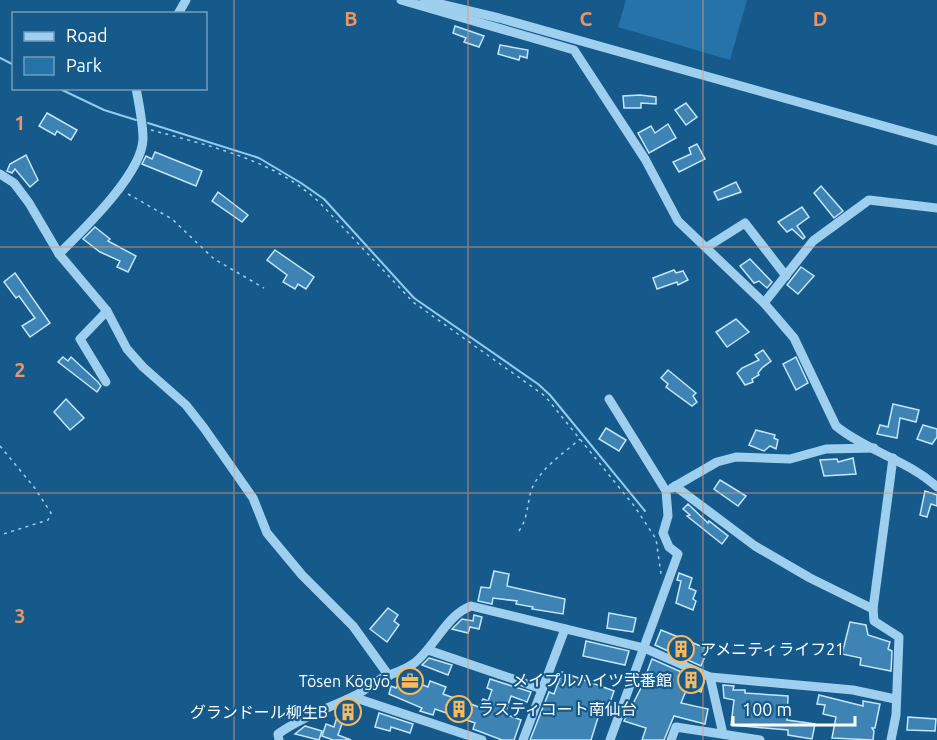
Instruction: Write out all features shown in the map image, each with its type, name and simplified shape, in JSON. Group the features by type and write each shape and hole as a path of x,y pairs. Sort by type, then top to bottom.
{"street":[{"path":"400,0 574,50 645,159 670,210 678,221 764,303 794,338 836,426 847,435 923,474 937,487"},
{"path":"424,0 510,21 937,141"},
{"path":"59,254 119,189 141,150 142,128 136,90"},
{"path":"0,174 14,183 77,279 93,291 107,311 127,349 143,367 186,405 204,428 253,498 267,532 302,574 353,626 389,676"},
{"path":"764,303 813,241 869,200 937,208"},
{"path":"707,247 745,223 786,276"},
{"path":"106,382 80,339 107,311"},
{"path":"609,399 666,491 668,516 663,533 669,547 678,554 610,740"},
{"path":"666,491 717,462 736,457 790,459 826,449 876,448"},
{"path":"891,740 896,716 899,637 874,621 873,609 893,458"},
{"path":"675,486 755,546 810,578 873,609"},
{"path":"279,740 278,734 291,725 353,697 389,676 400,673 428,650 461,610 471,606 644,648 710,677 853,690 895,699"},
{"path":"524,740 565,629"},
{"path":"428,650 542,688"},
{"path":"710,677 727,736"},
{"path":"353,697 456,736 482,740"},
{"path":"671,740 676,727 760,740"}],"path":[{"path":"142,128 250,159 308,193 321,204 412,302 535,388 635,507 656,540 660,573 669,581"},
{"path":"119,189 172,219 214,259 264,288"},
{"path":"519,531 524,524 531,490 537,480 580,439"},
{"path":"0,446 34,487 51,513 48,520 23,530 0,535"}],"green space":[{"path":"626,0 747,0 730,60 618,27"}],"building":[{"path":"455,26 484,36 479,47 464,42 466,38 453,33"},
{"path":"500,45 528,50 527,58 520,56 519,60 498,54"},
{"path":"623,96 656,97 656,104 641,103 641,108 624,108"},
{"path":"686,103 697,117 686,125 675,110"},
{"path":"47,113 77,130 71,140 57,131 55,135 39,126"},
{"path":"668,124 676,138 649,153 638,133 651,126 655,133"},
{"path":"697,144 705,159 679,172 673,162 691,154 689,148"},
{"path":"155,152 202,171 196,186 142,164 146,156 152,159"},
{"path":"26,155 38,180 30,187 15,169 12,173 7,171 10,164"},
{"path":"736,182 741,192 718,200 714,192"},
{"path":"821,186 843,211 834,218 814,193"},
{"path":"218,192 248,215 242,222 212,201"},
{"path":"802,207 809,217 797,226 805,237 803,239 792,229 787,232 778,222"},
{"path":"95,227 110,239 108,241 136,256 128,272 117,267 120,261 100,252 83,239"},
{"path":"275,250 314,277 306,289 298,284 295,289 283,282 287,275 267,260"},
{"path":"750,259 772,282 767,288 759,281 754,283 740,266"},
{"path":"801,267 814,276 798,294 787,285"},
{"path":"674,270 676,273 683,271 688,280 678,285 677,282 657,289 653,278"},
{"path":"15,273 50,323 30,337 22,326 35,318 19,296 16,298 4,282"},
{"path":"736,319 749,332 727,347 716,332"},
{"path":"763,350 771,361 762,368 759,375 752,379 753,382 745,385 737,373 759,360 755,355"},
{"path":"63,357 68,361 71,357 98,382 101,386 97,392 58,362"},
{"path":"796,357 808,383 796,390 783,364"},
{"path":"668,370 696,393 693,396 697,402 692,406 666,387 668,384 661,378"},
{"path":"66,399 84,418 70,430 54,412"},
{"path":"893,404 919,410 916,422 900,418 897,438 877,434 880,425 888,427"},
{"path":"923,425 937,429 937,437 932,444 917,439"},
{"path":"606,428 626,440 619,451 599,439"},
{"path":"756,430 775,435 774,438 778,440 776,449 770,446 764,451 749,445"},
{"path":"853,458 856,474 824,476 820,460 837,459 838,462"},
{"path":"720,480 746,496 738,506 714,489"},
{"path":"925,491 937,495 937,506 931,504 927,517 920,515"},
{"path":"688,504 708,523 709,521 728,536 722,544 687,516 690,515 683,509"},
{"path":"494,571 509,574 507,586 565,599 563,614 532,609 533,607 516,604 517,601 493,598 492,604 478,601 481,587 490,588"},
{"path":"679,573 692,578 689,588 696,591 693,610 676,603 681,581 677,580"},
{"path":"388,608 398,615 394,621 399,625 387,642 370,629"},
{"path":"609,613 636,618 633,632 607,628"},
{"path":"474,615 482,617 479,629 470,627 468,633 452,629 462,619 473,621"},
{"path":"850,622 866,625 868,635 890,642 888,649 892,651 891,671 860,665 861,658 842,654"},
{"name":"アメニティライフ21","path":"661,630 708,649 701,666 655,645"},
{"path":"586,641 629,651 625,665 583,656"},
{"path":"429,658 452,665 448,675 422,665"},
{"path":"652,659 704,682 701,692 688,686 681,703 708,709 705,724 674,716 664,740 642,740 646,728 624,721 641,688"},
{"path":"562,672 614,691 607,711 601,708 591,740 530,740 549,692 554,694"},
{"path":"402,677 428,687 430,681 446,687 443,694 479,707 483,699 488,701 492,690 487,688 490,679 531,692 527,702 511,696 505,714 521,720 514,740 502,740 473,729 475,723 435,709 433,715 420,711 422,708 389,694 391,686 396,688"},
{"path":"723,685 734,686 733,690 745,690 745,693 788,696 787,720 815,724 812,739 788,735 788,730 731,725 734,700 724,698"},
{"path":"819,695 863,706 863,701 880,704 875,728 872,728 873,740 832,738 836,717 823,714 825,705 817,704"},
{"path":"349,706 359,709 355,721 344,718 338,735 351,740 333,740 322,736 326,724 334,727 339,710"},
{"path":"379,713 413,724 410,733 391,727 390,731 375,727"},
{"path":"908,717 936,719 935,731 907,730"},
{"path":"305,726 322,731 319,740 295,734"}],"waterway":[{"path":"0,58 12,64"},
{"path":"62,90 104,110 136,120"},
{"path":"148,123 259,158 324,199 414,298 538,384 550,395 645,511"}],"place":[{"name":"アメニティライフ21","path":"681,649"},
{"name":"メイプルハイツ弐番館","path":"691,680"},
{"name":"Tōsen Kōgyō","path":"410,681"},
{"name":"ラスティコート南仙台","path":"459,709"},
{"name":"グランドール柳生B","path":"348,712"}]}
